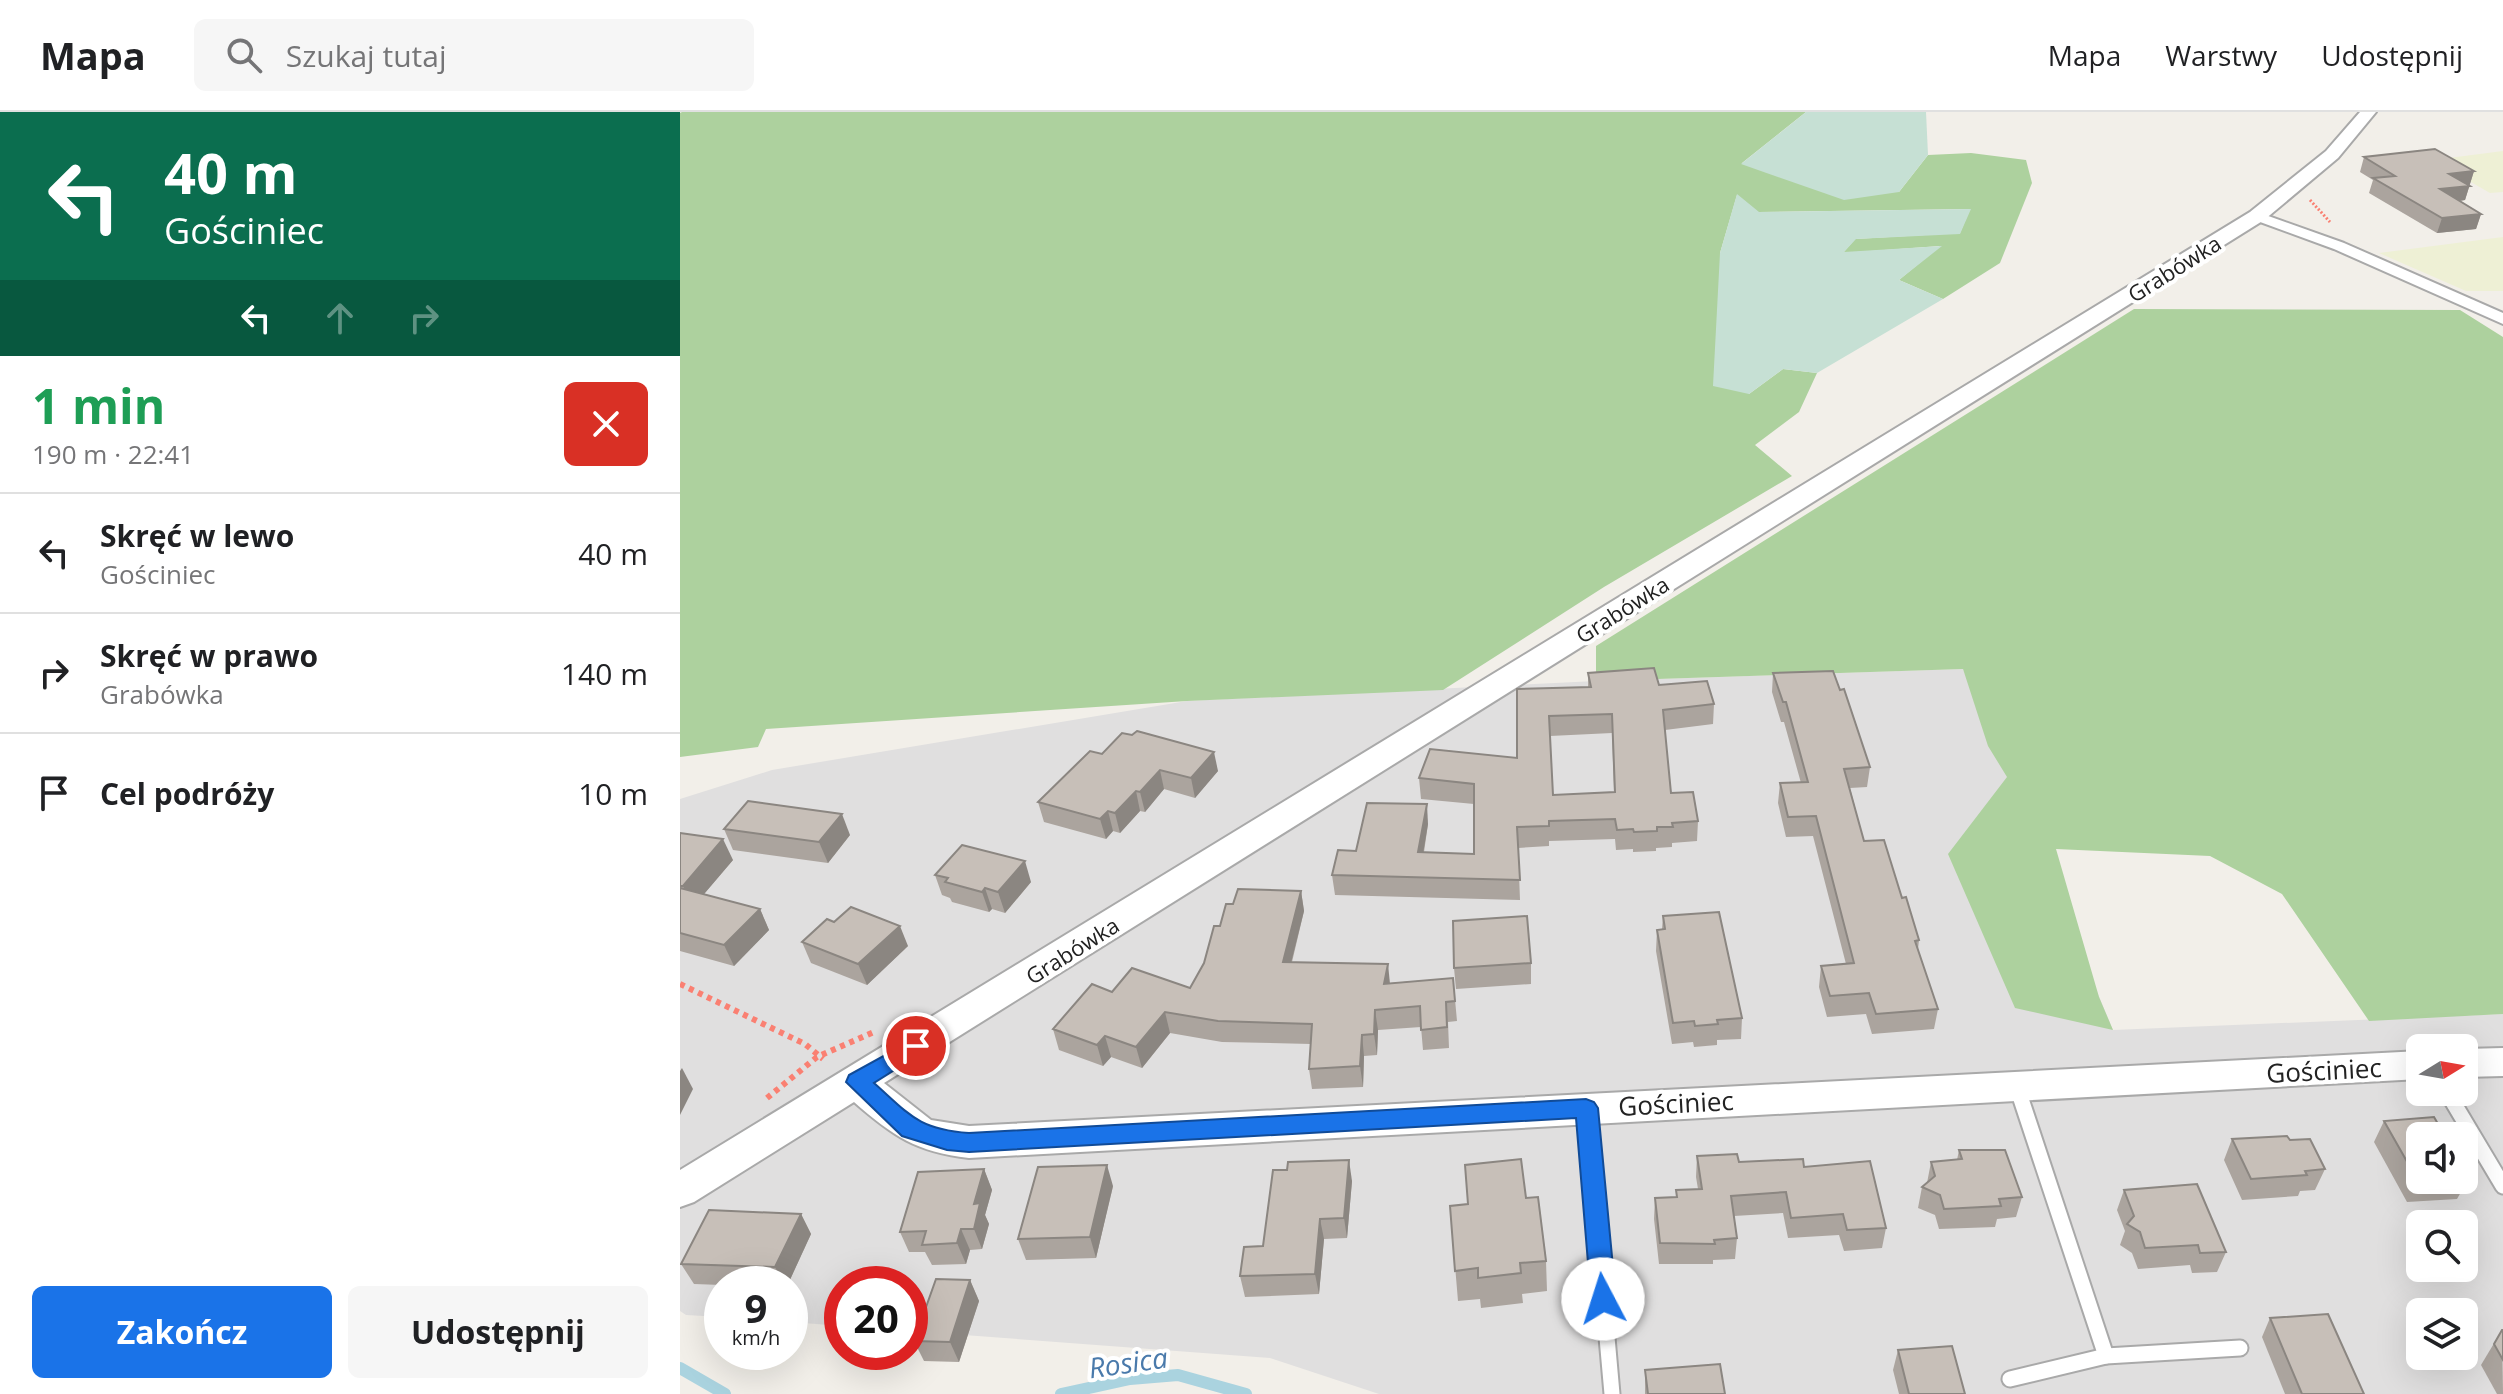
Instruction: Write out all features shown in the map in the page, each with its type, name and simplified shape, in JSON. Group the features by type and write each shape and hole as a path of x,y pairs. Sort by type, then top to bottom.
{"street":[{"name":"Grabówka","path":"680,1190 2257,216 2292,190 2337,148 2368,112"},
{"path":"2257,216 2330,242 2503,319"},
{"path":"2478,1063 2503,1062"},
{"name":"Gościniec","path":"857,1082 910,1129 925,1136 969,1142 2406,1066"}],"lane":[{"path":"2017,1087 2106,1356"},
{"path":"2455,1106 2503,1186"},
{"path":"1586,1108 1612,1394"},
{"path":"2010,1379 2106,1356 2240,1348"}],"path":[{"path":"680,984 805,1044 857,1082"}],"shaded area":[{"path":"1963,669 2113,1030 2503,1014 2503,1394 1379,1394 1270,1358 928,1332 928,1266 824,1266 824,1325 808,1323 808,1266 704,1266 704,1316 686,1315 680,1311 680,799 772,770 1187,701 1596,681"}],"green space":[{"path":"682,112 1806,112 1742,163 1899,192 1928,155 1971,153 2026,160 2032,183 2000,263 1943,299 1899,280 1940,246 1843,253 1855,239 1960,233 1970,209 1758,212 1737,195 1720,253 1720,296 1749,394 1783,369 1817,373 1799,412 1755,445 1792,476 1604,587 1443,690 1187,701 766,729 758,747 680,757"},
{"path":"1806,112 1926,112 1928,155 1899,192 1844,200 1741,164"},
{"path":"2503,151 2503,192 2490,193 2433,160"},
{"path":"1737,194 1759,212 1971,209 1960,234 1856,239 1844,252 1942,246 1899,280 1943,299 1817,373 1783,369 1749,394 1713,386 1720,253"},
{"path":"2503,237 2503,291 2466,291 2379,253"},
{"path":"2134,309 2460,310 2503,337 2503,1014 2369,1021 2282,894 2210,856 2056,849 2099,997 2113,1030 2015,1008 1948,854 2007,777 1988,746 1963,669 1596,681 1596,646"}],"building":[{"path":"2435,149 2474,171 2449,174 2470,186 2440,189 2481,214 2442,218 2373,178 2395,176 2364,157"},
{"path":"1654,668 1659,685 1707,681 1714,704 1663,710 1671,793 1693,792 1698,821 1672,823 1673,827 1657,827 1657,831 1634,832 1633,829 1617,830 1615,819 1549,821 1549,826 1517,827 1520,880 1332,875 1338,850 1356,851 1367,803 1427,804 1418,852 1474,854 1474,784 1419,778 1430,749 1517,758 1517,689 1591,687 1588,673","holes":["1612,714 1615,792 1553,795 1549,716"]},
{"path":"1833,671 1840,690 1844,689 1870,767 1844,769 1864,841 1884,840 1902,898 1906,897 1919,940 1915,941 1938,1009 1876,1014 1869,993 1830,996 1821,966 1854,963 1816,816 1788,817 1780,783 1808,782 1786,702 1783,702 1773,673"},
{"path":"1137,731 1214,752 1191,778 1160,770 1115,813 1108,811 1100,819 1038,802 1090,751 1102,754 1122,733 1132,735"},
{"path":"748,801 842,814 819,842 724,829"},
{"path":"680,833 723,839 683,886 680,886"},
{"path":"962,845 1025,861 998,892 985,888 982,892 945,882 948,878 935,875"},
{"path":"680,888 760,909 724,945 680,933"},
{"path":"1238,889 1301,891 1283,962 1388,964 1384,984 1453,978 1455,1001 1446,1002 1447,1027 1421,1030 1420,1006 1375,1010 1374,1034 1362,1035 1360,1066 1309,1069 1312,1024 1218,1021 1165,1012 1136,1047 1105,1036 1097,1045 1053,1029 1092,984 1112,992 1132,968 1190,988 1204,963 1214,926 1220,926 1226,904 1233,904"},
{"path":"851,907 900,926 858,964 802,942 827,919 834,922"},
{"path":"1719,912 1742,1018 1695,1026 1694,1021 1673,1023 1657,930 1665,929 1663,916"},
{"path":"1527,916 1531,963 1454,968 1453,921"},
{"path":"2434,1117 2437,1122 2406,1122 2406,1160 2384,1121"},
{"path":"2287,1136 2290,1140 2310,1139 2325,1169 2305,1171 2307,1175 2251,1179 2232,1139"},
{"path":"1959,1150 2005,1150 2022,1197 1999,1199 2001,1206 1944,1209 1940,1195 1922,1187 1935,1176 1931,1162 1962,1159"},
{"path":"1737,1154 1739,1162 1803,1159 1804,1167 1870,1161 1886,1228 1847,1230 1843,1214 1791,1218 1786,1192 1731,1196 1737,1238 1714,1240 1715,1244 1660,1243 1655,1198 1677,1197 1676,1190 1702,1189 1697,1156"},
{"path":"1521,1159 1526,1198 1538,1197 1546,1261 1520,1263 1521,1273 1478,1278 1478,1268 1455,1271 1450,1206 1468,1204 1465,1165"},
{"path":"1349,1160 1344,1218 1320,1219 1315,1274 1240,1276 1244,1247 1263,1246 1273,1170 1287,1170 1288,1162"},
{"path":"1107,1165 1090,1237 1018,1239 1038,1167"},
{"path":"984,1169 974,1204 980,1203 974,1229 961,1229 957,1243 922,1245 926,1231 900,1232 918,1172"},
{"path":"2197,1184 2226,1252 2200,1253 2198,1245 2145,1248 2140,1232 2127,1224 2134,1216 2124,1190"},
{"path":"709,1210 801,1214 775,1266 681,1264"},
{"path":"936,1279 970,1280 950,1342 928,1341 928,1302"},
{"path":"2328,1314 2364,1394 2302,1394 2270,1318"},
{"path":"2503,1330 2503,1360 2494,1344"},
{"path":"1952,1346 1965,1394 1909,1394 1898,1350"},
{"path":"1720,1364 1725,1394 1648,1394 1645,1370"}],"waterway":[{"name":"Rosica","path":"680,1368 725,1394"},
{"name":"Rosica","path":"1061,1394 1130,1379 1178,1375 1246,1394"}],"route":[{"path":"916,1046 857,1082 910,1129 947,1141 1586,1108 1603,1299"}]}
